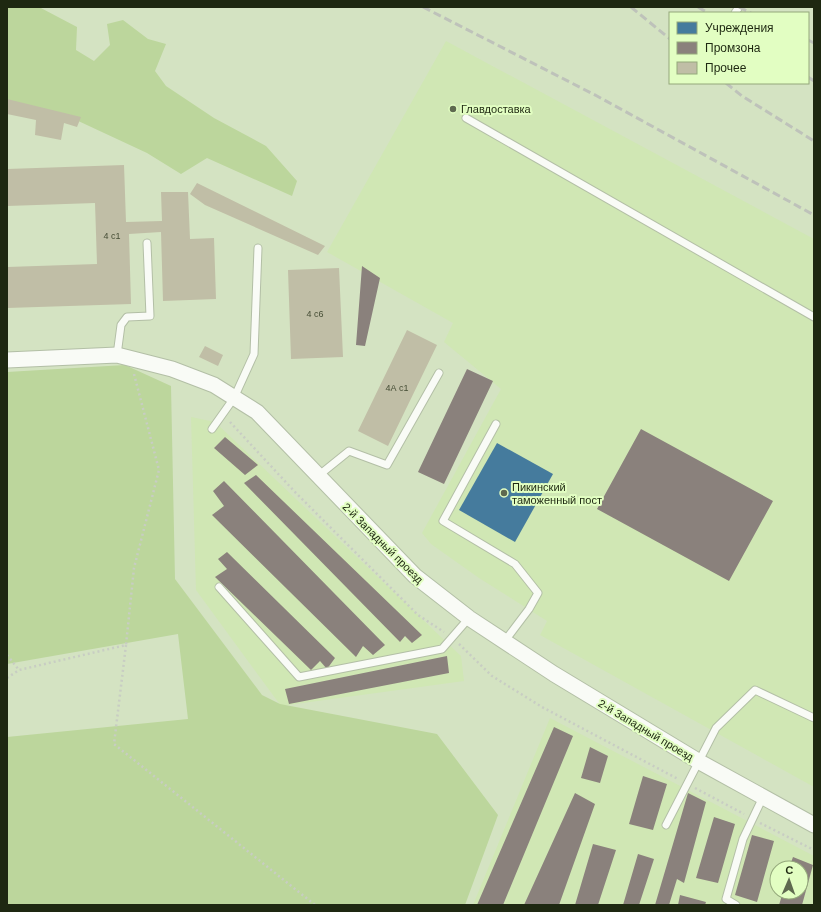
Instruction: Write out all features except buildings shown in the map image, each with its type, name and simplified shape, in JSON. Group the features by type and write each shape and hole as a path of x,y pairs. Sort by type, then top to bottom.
{"street":[{"name":"2-й Западный проезд","path":"7,360 123,356 172,369 214,384 257,412 415,576 469,618 504,642 698,761 814,825"}],"lane":[{"path":"466,118 814,317"},
{"path":"123,356 121,325 127,317 150,316 147,243"},
{"path":"212,429 234,398 254,354 258,248"},
{"path":"318,476 349,451 388,465 439,373"},
{"path":"496,424 443,521 515,564 538,593 529,609 504,642"},
{"path":"219,587 299,677 442,649 469,618"},
{"path":"666,825 716,728 755,690 814,718"},
{"path":"736,905 726,898 743,839 763,797"}],"path":[{"path":"123,356 160,470 134,568 114,744 315,905"},
{"path":"7,678 19,670 126,645"},
{"path":"7,655 19,670"}],"shaded area":[{"path":"7,7 39,7 77,27 76,50 94,61 110,45 107,24 123,20 148,39 166,44 155,71 166,86 214,118 266,146 297,181 292,196 207,158 181,174 147,153 74,119 7,103"},
{"path":"446,41 814,239 814,787 540,635 547,621 479,578 431,544 422,533 501,389 444,342 453,323 327,252"},
{"path":"125,365 171,386 175,579 262,695 280,704 437,734 498,815 465,905 7,905 7,737 188,719 178,634 7,664 7,372"},
{"path":"191,417 215,422 461,656 464,681 281,706 196,590"},
{"path":"550,718 814,856 814,905 473,905"}],"railway":[{"path":"423,7 597,96 814,215"},
{"path":"631,7 669,38"},
{"path":"698,7 706,12"},
{"path":"739,7 749,12"},
{"path":"809,40 814,43"},
{"path":"809,78 814,81"},
{"path":"727,84 742,96 814,141"}],"place":[{"name":"Главдоставка","path":"453,109"},
{"name":"Пикинский таможенный пост","path":"504,493"}]}
